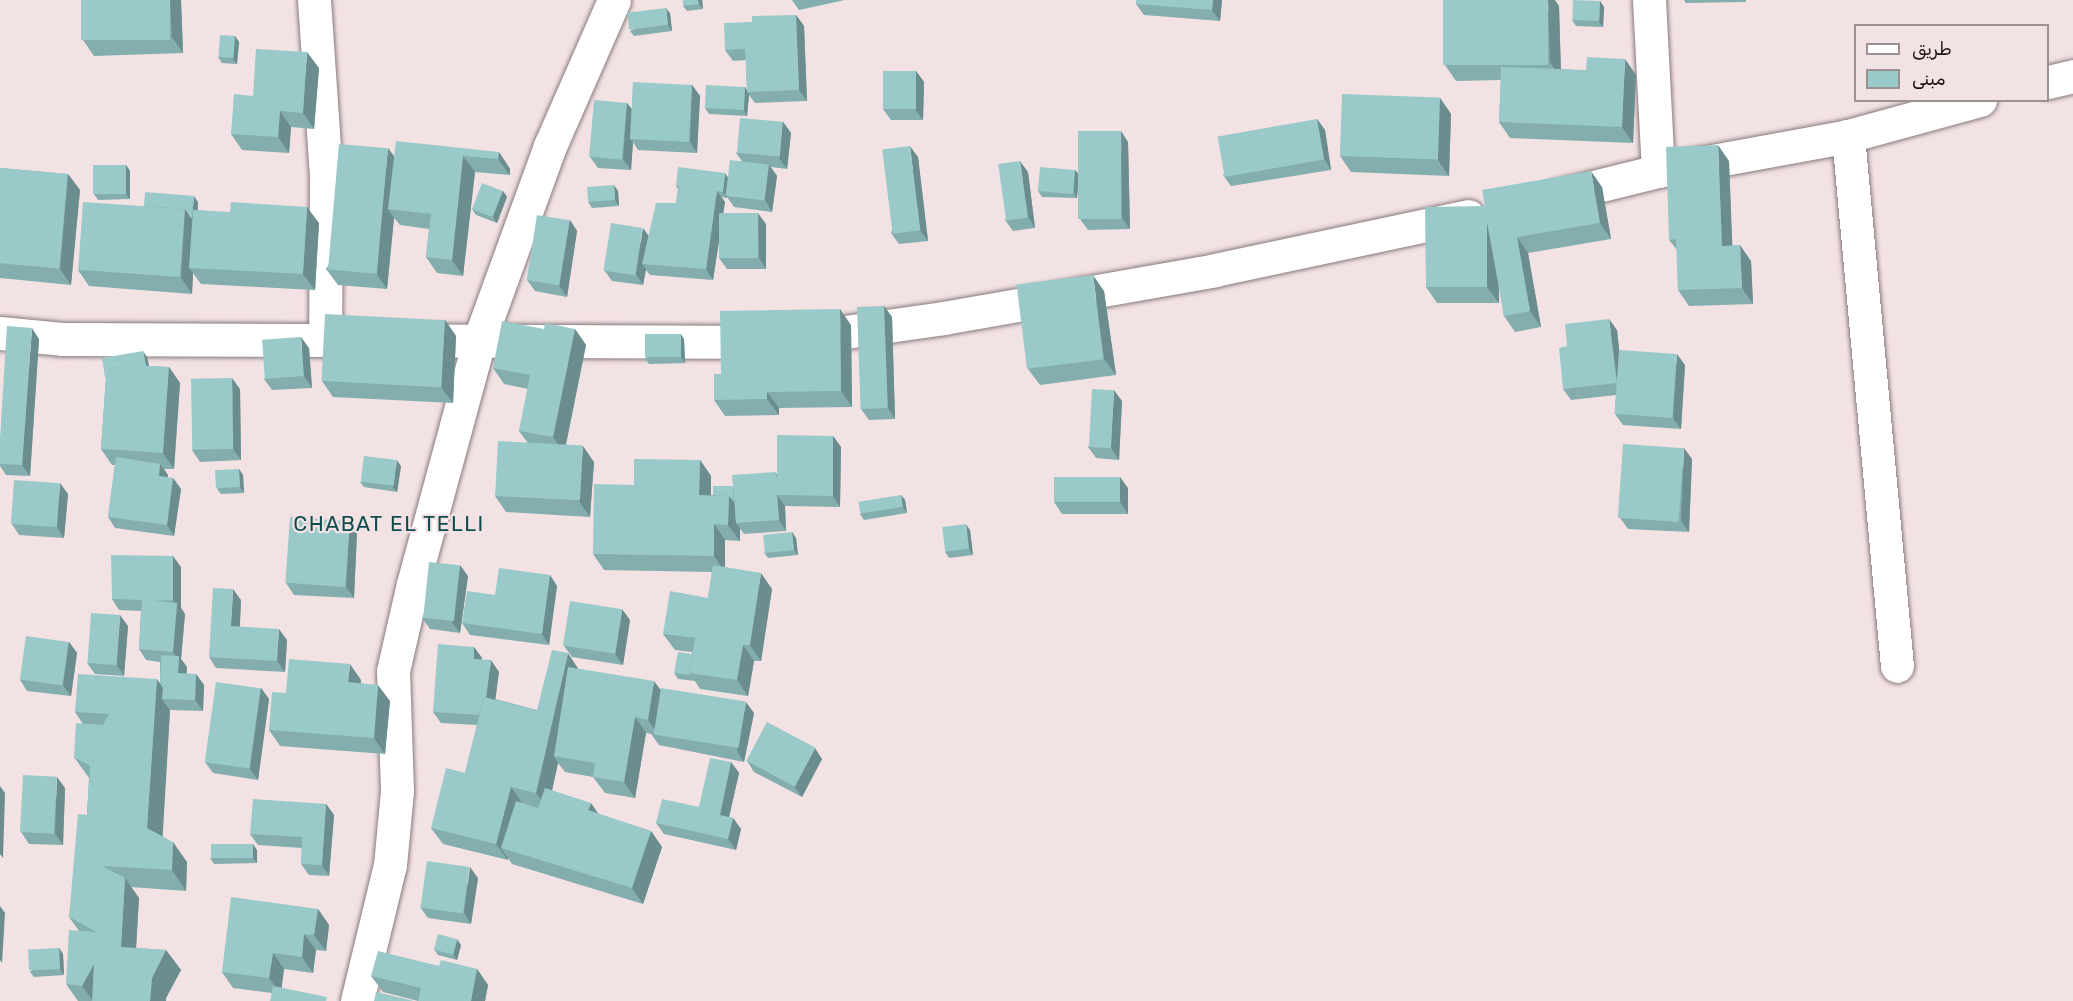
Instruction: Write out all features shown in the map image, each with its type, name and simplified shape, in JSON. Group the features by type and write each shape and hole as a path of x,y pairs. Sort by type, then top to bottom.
{"street":[{"path":"314,0 326,174 326,339"},
{"path":"357,1001 390,865 397,791 393,671 413,584 479,341 550,146 614,0"},
{"path":"1649,0 1658,171"},
{"path":"2049,82 2073,76"},
{"path":"1527,203 1658,171 1848,136 1973,102"},
{"path":"1848,136 1897,666"},
{"path":"0,333 62,339 776,342 944,318 1215,270 1493,211"}],"building":[{"path":"81,0 170,0 170,40 81,40"},
{"path":"683,0 698,0 699,4 683,6"},
{"path":"1136,0 1213,0 1212,10 1136,4"},
{"path":"1443,0 1548,0 1548,65 1443,65"},
{"path":"1573,0 1600,1 1599,21 1572,20"},
{"path":"666,8 668,25 629,30 627,13"},
{"path":"796,15 799,90 747,92 745,49 725,50 724,23 752,22 752,16"},
{"path":"220,35 235,36 233,58 218,57"},
{"path":"256,49 307,52 303,113 280,111 278,137 231,134 234,94 253,96"},
{"path":"1587,57 1625,59 1622,127 1499,122 1501,67 1586,70"},
{"path":"883,71 916,71 916,109 883,109"},
{"path":"633,82 692,85 689,142 630,139"},
{"path":"706,85 745,87 744,110 705,108"},
{"path":"1342,94 1440,97 1438,159 1340,156"},
{"path":"594,100 627,103 622,160 589,157"},
{"path":"740,118 783,122 780,157 737,153"},
{"path":"1317,119 1324,159 1225,177 1218,137"},
{"path":"1078,131 1121,131 1121,219 1078,219"},
{"path":"396,141 499,152 498,159 463,156 452,260 426,257 431,214 388,209"},
{"path":"339,144 388,148 377,274 328,270"},
{"path":"1718,145 1722,246 1740,245 1742,288 1678,290 1676,239 1669,240 1666,147"},
{"path":"910,146 920,230 893,234 882,149"},
{"path":"730,160 769,165 764,200 726,196"},
{"path":"1020,161 1028,217 1006,221 998,164"},
{"path":"93,165 126,165 126,194 93,194"},
{"path":"678,167 725,173 723,192 676,186"},
{"path":"1040,167 1075,170 1073,194 1038,191"},
{"path":"0,168 68,174 59,269 0,263"},
{"path":"1591,171 1600,223 1517,237 1530,311 1504,316 1487,222 1487,287 1426,287 1425,207 1485,206 1482,190"},
{"path":"482,183 503,191 493,217 472,209"},
{"path":"614,185 615,200 588,202 587,187"},
{"path":"679,186 717,191 706,269 642,264 656,203 676,203"},
{"path":"145,192 194,196 192,218 185,209 144,206"},
{"path":"83,202 185,209 180,277 78,270"},
{"path":"231,202 307,207 303,274 189,268 193,210 230,212"},
{"path":"719,213 758,213 758,258 719,258"},
{"path":"537,215 570,220 559,285 527,280"},
{"path":"611,223 643,228 635,275 603,270"},
{"path":"1093,275 1103,359 1027,369 1017,284"},
{"path":"884,306 888,408 861,409 857,307"},
{"path":"840,309 841,391 767,392 767,399 714,400 714,374 721,374 720,311"},
{"path":"325,314 445,320 441,387 321,381"},
{"path":"1609,319 1617,383 1563,389 1559,348 1567,346 1565,324"},
{"path":"502,321 544,329 545,323 575,329 553,437 519,431 530,375 493,368"},
{"path":"7,326 32,328 22,465 0,464"},
{"path":"645,334 681,334 681,357 645,357"},
{"path":"301,337 304,376 265,379 262,340"},
{"path":"1619,350 1677,354 1672,418 1615,414"},
{"path":"143,351 146,366 107,363 105,377 102,358"},
{"path":"107,363 169,367 163,453 101,449"},
{"path":"232,378 233,449 192,450 191,379"},
{"path":"1092,389 1114,390 1111,448 1089,447"},
{"path":"777,435 833,436 833,496 777,495 779,520 736,523 732,475 775,472 777,479"},
{"path":"498,441 583,445 580,500 495,496"},
{"path":"1623,444 1684,448 1679,522 1618,518"},
{"path":"364,456 397,460 394,486 361,482"},
{"path":"116,457 160,464 159,476 173,478 167,525 108,517"},
{"path":"634,459 700,460 699,495 729,496 728,525 714,524 714,556 593,554 594,484 634,485"},
{"path":"239,469 240,487 216,488 215,470"},
{"path":"1054,477 1120,477 1120,502 1054,502"},
{"path":"14,480 60,483 57,527 11,524"},
{"path":"713,486 733,486 734,502 729,496 713,495"},
{"path":"901,495 903,507 860,514 859,502"},
{"path":"290,517 350,521 345,587 285,583"},
{"path":"966,524 969,549 945,552 942,527"},
{"path":"792,532 794,550 765,553 763,535"},
{"path":"111,555 173,556 173,600 153,601 177,603 173,652 139,649 142,600 112,599"},
{"path":"429,562 460,565 454,621 423,618"},
{"path":"713,565 761,573 750,645 743,645 737,680 689,673 695,638 663,634 670,591 708,598"},
{"path":"499,568 550,575 542,634 462,623 467,591 495,595"},
{"path":"213,588 233,589 231,626 279,629 277,661 209,657"},
{"path":"570,601 622,609 615,654 563,645"},
{"path":"91,613 120,615 116,665 88,663"},
{"path":"26,636 69,642 62,686 20,680"},
{"path":"438,644 474,647 474,659 491,660 486,697 484,697 479,715 433,712"},
{"path":"552,650 568,653 536,793 511,787 496,844 431,828 446,768 465,773 484,697 537,710"},
{"path":"678,652 692,654 689,673 691,675 674,673"},
{"path":"161,655 179,656 178,673 196,674 195,700 162,699"},
{"path":"289,659 350,664 348,682 378,685 374,738 269,730 272,692 286,693"},
{"path":"568,667 654,681 648,720 635,717 624,782 593,777 595,763 554,756"},
{"path":"78,674 157,679 147,828 173,842 172,870 102,866 125,878 121,947 166,950 152,978 150,1001 92,1001 94,964 82,986 66,984 69,930 97,932 69,917 78,814 87,815 90,766 74,757 76,723 103,725 109,714 75,712"},
{"path":"216,682 261,688 249,768 205,762"},
{"path":"661,688 746,701 739,748 654,734"},
{"path":"767,722 816,748 795,787 746,761"},
{"path":"710,758 731,762 720,815 733,818 728,839 656,823 662,799 699,807"},
{"path":"23,775 57,777 54,834 20,832"},
{"path":"545,788 591,803 588,810 651,831 632,888 501,848 516,801 538,808"},
{"path":"253,799 326,804 322,865 301,864 302,837 250,834"},
{"path":"211,844 253,844 253,858 211,858"},
{"path":"427,861 470,867 463,914 420,908"},
{"path":"231,897 318,909 314,935 304,934 302,957 273,953 269,978 222,972"},
{"path":"438,934 457,939 453,955 434,949"},
{"path":"59,948 60,969 29,971 28,950"},
{"path":"378,951 439,966 441,960 477,969 471,1001 418,1001 421,988 371,976"},
{"path":"273,986 327,997 326,1001 270,1001"},
{"path":"376,992 414,1001 374,1001"}],"district":[{"name":"CHABAT EL TELLI","path":"389,524"}]}
